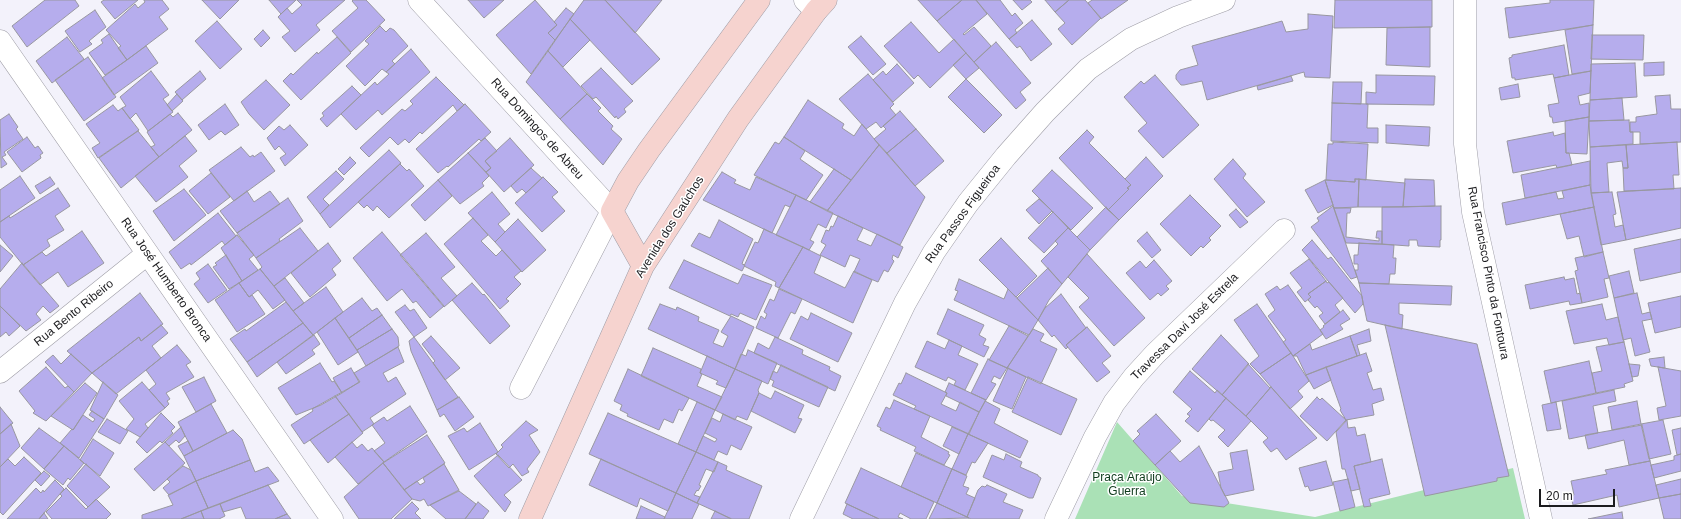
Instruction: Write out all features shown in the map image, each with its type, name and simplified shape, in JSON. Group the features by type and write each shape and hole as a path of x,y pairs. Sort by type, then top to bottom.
{"street":[{"name":"Rua Domingos de Abreu","path":"419,0 612,212 643,266"},
{"path":"521,388 628,181 759,0"},
{"name":"Rua Passos Figueiroa","path":"801,519 905,303 934,252 968,203 1006,156 1045,112 1088,69 1131,40 1178,17 1224,0"},
{"name":"Rua Francisco Pinto da Fontoura","path":"1465,0 1465,144 1473,212 1541,519"},
{"name":"Avenida dos Gaúchos","path":"530,519 643,266 738,119 816,4"},
{"name":"Rua José Humberto Bronca","path":"0,41 332,519"},
{"name":"Travessa Davi José Estrela","path":"1056,519 1099,430 1114,403 1134,377 1155,354 1284,230"},
{"name":"Rua Bento Ribeiro","path":"0,372 147,254"}],"green space":[{"name":"Praça Araújo Guerra","path":"1117,422 1182,496 1315,517 1513,468 1525,519 1075,519"}],"building":[{"path":"45,0 75,0 79,6 27,47 12,26"},
{"path":"104,0 138,0 115,19 101,2"},
{"path":"144,0 162,0 169,9 159,17 168,29 127,60 118,48 121,46 106,30 135,4 138,8 145,2"},
{"path":"202,0 239,0 220,19"},
{"path":"269,0 296,0 281,14"},
{"path":"297,0 345,0 316,25 320,30 295,52 282,37 290,31 278,17 287,8 292,14 302,5"},
{"path":"366,0 385,20 351,52 332,31 358,8 352,1"},
{"path":"468,0 504,0 484,18"},
{"path":"535,0 557,25 548,33 555,40 531,74 496,35"},
{"path":"584,0 605,0 660,59 632,85 570,19"},
{"path":"605,0 662,0 635,33"},
{"path":"918,0 962,0 937,21"},
{"path":"962,0 976,0 987,14 963,34 964,35 974,27 991,46 974,62 937,21"},
{"path":"976,0 1000,0 1012,16 1015,13 1023,23 1015,30 1017,33 1009,39"},
{"path":"1013,0 1030,0 1032,2 1022,10"},
{"path":"1045,0 1069,0 1055,12"},
{"path":"1069,0 1085,0 1101,18 1072,45 1058,29 1065,23 1055,12"},
{"path":"1092,0 1128,0 1101,19 1088,3"},
{"path":"1335,0 1432,0 1432,27 1334,28"},
{"path":"1550,0 1594,0 1593,25 1509,38 1505,8 1550,3"},
{"path":"566,8 574,14 555,40 548,33 557,25 554,22"},
{"path":"95,10 106,27 89,41 92,44 80,52 65,31"},
{"path":"1308,14 1333,16 1330,78 1305,77 1304,72 1207,100 1202,81 1181,85 1176,79 1176,75 1180,70 1198,65 1192,46 1282,21 1286,32 1308,29"},
{"path":"570,19 590,40 563,67 548,51"},
{"path":"1032,20 1052,44 1031,61 1020,46 1017,48 1009,39"},
{"path":"217,21 242,49 220,69 195,41"},
{"path":"911,22 939,53 954,39 966,53 930,88 918,75 914,79 884,46"},
{"path":"1593,25 1591,71 1572,74 1565,30"},
{"path":"380,26 386,32 390,28 394,30 408,46 392,61 395,64 386,72 382,69 365,86 346,66 369,44 365,41"},
{"path":"1430,27 1430,67 1386,65 1387,28"},
{"path":"263,30 270,38 261,47 254,39"},
{"path":"109,34 127,60 105,75 89,53 103,43 101,40"},
{"path":"1592,35 1644,35 1643,60 1591,59"},
{"path":"861,36 886,64 873,75 848,47"},
{"path":"67,37 84,59 52,83 36,61"},
{"path":"337,37 351,53 301,100 283,81 291,73 293,75 317,52 318,54"},
{"path":"996,42 1031,83 1020,92 1026,100 1016,109 974,62"},
{"path":"1564,45 1569,75 1554,78 1553,74 1515,80 1515,78 1512,78 1509,58 1512,57 1512,55"},
{"path":"146,46 158,63 114,95 102,78"},
{"path":"411,49 430,72 382,115 378,110 356,130 341,114 375,82 377,85 389,74 386,72"},
{"path":"548,51 587,94 560,119 526,82"},
{"path":"966,53 979,68 966,79 953,65"},
{"path":"88,57 116,97 84,121 55,80"},
{"path":"1664,62 1664,75 1644,76 1644,63"},
{"path":"1635,63 1637,97 1590,100 1591,64"},
{"path":"897,64 914,83 893,102 873,80 883,71 886,75"},
{"path":"601,68 633,101 624,109 626,112 618,119 616,116 615,118 596,97 593,99 581,86"},
{"path":"151,71 169,95 163,99 173,112 148,131 136,113 130,119 122,108 126,106 120,97"},
{"path":"200,71 206,79 182,100 175,92"},
{"path":"1591,71 1590,93 1578,96 1580,105 1589,103 1589,117 1553,123 1552,117 1550,117 1548,105 1559,103 1554,78"},
{"path":"868,74 894,104 890,108 896,115 881,128 876,122 866,129 839,99"},
{"path":"1155,75 1199,125 1163,158 1138,131 1147,123 1124,97 1141,81 1144,84"},
{"path":"1376,75 1435,76 1434,105 1366,104 1366,92 1376,93"},
{"path":"1291,76 1293,81 1258,90 1257,86"},
{"path":"436,77 464,105 457,111 453,105 422,134 420,132 409,143 405,139 398,145 390,137 369,157 360,148 402,109 405,111 413,104 410,101"},
{"path":"966,79 1002,115 984,133 948,97"},
{"path":"266,80 290,105 264,130 249,114 241,102"},
{"path":"1333,82 1362,82 1361,104 1332,103"},
{"path":"1518,84 1520,97 1501,100 1499,88"},
{"path":"352,86 361,95 327,127 320,119 324,116 322,113"},
{"path":"177,94 183,101 172,111 167,105"},
{"path":"587,94 601,108 598,111 613,126 611,129 622,139 603,165 560,119"},
{"path":"1670,95 1671,109 1681,109 1681,142 1640,144 1640,132 1630,132 1630,122 1636,122 1636,117 1657,114 1655,96"},
{"path":"1622,98 1624,120 1589,121 1590,100"},
{"path":"808,100 844,124 842,128 854,136 862,124 879,145 851,180 784,137"},
{"path":"1332,103 1368,104 1367,128 1378,128 1378,143 1331,141"},
{"path":"225,104 239,125 225,135 221,131 209,140 198,125"},
{"path":"465,104 491,132 481,141 479,139 448,167 447,166 438,173 416,149"},
{"path":"113,105 118,111 122,108 139,130 98,158 92,148 100,143 86,124"},
{"path":"900,111 916,129 887,153 874,139 886,129 883,126"},
{"path":"178,113 192,130 159,157 151,147 155,145 147,132 170,114 173,117"},
{"path":"9,114 18,127 16,129 23,139 4,152 6,155 2,157 7,164 1,168 0,120"},
{"path":"1589,117 1587,154 1566,153 1565,121"},
{"path":"1629,120 1630,132 1633,132 1633,144 1590,147 1589,121"},
{"path":"290,125 308,145 285,166 280,158 286,154 279,146 275,150 267,138 279,126 284,130"},
{"path":"1386,125 1430,127 1429,146 1386,143"},
{"path":"916,129 944,161 915,186 887,153"},
{"path":"1087,130 1094,137 1089,143 1131,185 1127,188 1129,189 1108,210 1059,158"},
{"path":"138,131 159,157 121,188 99,158"},
{"path":"1553,132 1554,136 1565,133 1566,153 1569,153 1572,165 1557,168 1556,165 1513,173 1507,141"},
{"path":"185,136 197,151 179,166 188,177 156,202 135,176"},
{"path":"27,137 35,148 38,146 43,153 40,155 41,158 22,172 7,152"},
{"path":"784,137 805,151 800,159 823,175 806,200 754,175 775,142 779,144"},
{"path":"485,138 497,151 485,161 491,168 486,172 468,153"},
{"path":"510,138 534,165 504,192 486,172 491,168 485,161"},
{"path":"1333,142 1368,144 1366,180 1355,179 1355,182 1326,180 1328,144 1333,144"},
{"path":"1677,142 1679,175 1673,175 1674,189 1624,191 1623,168 1628,168 1626,145"},
{"path":"879,145 925,197 900,245 827,211"},
{"path":"1626,145 1628,168 1623,168 1622,161 1607,163 1609,192 1591,193 1590,147"},
{"path":"241,147 250,157 253,155 254,157 261,152 275,171 234,201 209,170"},
{"path":"389,150 401,163 330,228 320,214"},
{"path":"468,153 489,176 482,183 484,186 460,204 438,180"},
{"path":"350,157 356,163 344,175 338,169"},
{"path":"1146,157 1163,176 1119,220 1108,210 1129,189 1127,188 1131,185 1125,179"},
{"path":"1233,159 1246,174 1243,178 1265,202 1247,217 1214,179"},
{"path":"1590,161 1590,185 1525,198 1521,175"},
{"path":"400,164 407,171 409,169 424,186 389,218 377,206 373,211 367,205 364,208 358,202"},
{"path":"531,168 542,178 526,193 522,189 517,193 511,186"},
{"path":"834,169 851,180 827,211 810,202"},
{"path":"1052,170 1093,208 1071,230 1032,191"},
{"path":"336,171 344,179 323,199 329,205 320,214 307,197"},
{"path":"722,172 736,180 734,183 750,190 756,177 796,195 790,207 785,205 772,233 703,200"},
{"path":"211,173 230,197 208,214 189,191"},
{"path":"20,176 35,198 0,222 0,190"},
{"path":"50,177 55,184 40,194 35,186"},
{"path":"543,177 558,192 552,197 565,211 542,232 515,203"},
{"path":"1355,179 1359,179 1358,207 1334,208 1325,180 1355,182"},
{"path":"1359,179 1405,183 1403,207 1358,207"},
{"path":"1405,179 1434,180 1435,206 1403,207"},
{"path":"438,180 452,196 425,221 411,205"},
{"path":"1325,180 1333,205 1318,213 1305,190"},
{"path":"1590,185 1594,207 1506,225 1502,203 1556,192 1558,199 1564,198 1562,191"},
{"path":"58,188 70,206 55,216 64,230 47,240 50,246 23,265 0,237 0,222 9,216 10,218"},
{"path":"1681,188 1681,228 1626,240 1617,192"},
{"path":"184,189 206,215 174,241 153,211"},
{"path":"247,191 254,202 270,191 280,204 237,233 220,211"},
{"path":"492,192 510,214 498,224 505,232 495,242 468,213"},
{"path":"1612,192 1616,214 1613,215 1615,227 1623,225 1626,240 1601,245 1591,193"},
{"path":"796,195 833,213 826,228 818,224 810,240 814,242 809,250 776,235"},
{"path":"1190,195 1221,226 1209,238 1211,240 1203,248 1201,246 1191,256 1160,224"},
{"path":"288,198 303,221 279,239 280,241 256,258 237,233"},
{"path":"1039,199 1052,211 1039,224 1026,210"},
{"path":"1333,206 1357,277 1351,279 1311,227 1319,221 1317,218"},
{"path":"1441,206 1440,247 1418,246 1417,240 1409,240 1409,246 1382,244 1382,207"},
{"path":"1106,207 1119,220 1090,250 1077,237"},
{"path":"1594,207 1603,252 1584,257 1579,236 1567,239 1560,214"},
{"path":"1334,208 1351,208 1350,213 1347,213 1346,237 1379,241 1379,238 1376,238 1377,231 1382,231 1382,244 1346,243"},
{"path":"1236,209 1248,222 1240,228 1229,215"},
{"path":"1053,212 1068,228 1044,253 1028,238"},
{"path":"218,213 236,236 225,245 222,241 191,265 190,263 181,269 169,252"},
{"path":"838,216 863,228 857,240 871,246 877,234 903,247 898,258 893,255 892,259 894,261 888,272 884,270 878,282 854,272 860,259 850,255 845,267 820,255 826,245 821,242 826,230 829,231 831,226 833,227"},
{"path":"473,218 488,235 481,241 496,256 502,250 521,271 514,277 521,284 506,299 509,301 500,309 444,244"},
{"path":"518,219 546,250 522,272 495,242"},
{"path":"719,220 753,239 743,261 742,264 745,265 742,271 691,246 699,233 710,238"},
{"path":"300,228 318,251 274,286 260,269 262,267 256,258"},
{"path":"1068,228 1090,250 1062,284 1041,261 1058,244 1055,241"},
{"path":"764,229 803,247 779,288 775,286 776,282 744,266 755,242 758,243"},
{"path":"82,231 104,263 68,287 58,272 40,285 23,265 42,252 46,256"},
{"path":"382,232 444,306 430,318 416,301 413,303 402,289 387,301 353,258"},
{"path":"1147,232 1161,250 1152,258 1137,241"},
{"path":"426,233 455,267 441,278 457,296 444,307 400,255"},
{"path":"237,235 254,255 249,259 258,270 242,281 221,248"},
{"path":"1001,238 1037,276 1016,297 979,260"},
{"path":"1681,239 1681,272 1640,281 1634,249"},
{"path":"1312,240 1328,259 1331,257 1362,296 1363,304 1355,313 1302,250"},
{"path":"328,243 341,261 332,269 336,275 310,297 291,273"},
{"path":"1359,243 1394,245 1393,258 1396,258 1395,274 1390,274 1389,284 1359,283 1355,270 1358,270 1358,264 1354,264 1354,255 1358,255"},
{"path":"0,245 13,256 0,272"},
{"path":"803,247 821,256 814,273 845,288 854,271 872,280 853,323 779,288"},
{"path":"1603,252 1609,278 1604,279 1608,297 1582,303 1575,271 1578,270 1575,258"},
{"path":"1087,254 1145,318 1114,346 1079,307 1089,298 1068,277"},
{"path":"226,255 242,281 229,289 213,267 217,265 215,263"},
{"path":"1309,259 1326,281 1308,294 1311,297 1305,302 1297,292 1302,288 1290,273"},
{"path":"684,260 738,284 743,274 772,285 756,320 740,313 738,317 731,314 730,316 669,288"},
{"path":"1154,260 1172,281 1166,286 1169,289 1161,296 1158,293 1150,300 1126,273 1140,261 1146,268"},
{"path":"22,263 59,306 50,313 43,306 36,314 41,320 26,331 0,306 0,289"},
{"path":"208,264 227,290 208,303 194,284 200,279 196,273"},
{"path":"1048,268 1062,284 1049,300 1038,320 1017,298"},
{"path":"260,269 285,300 273,309 258,290 249,297 239,283"},
{"path":"1629,271 1634,293 1614,298 1609,276"},
{"path":"1564,277 1565,280 1574,278 1577,294 1580,293 1582,303 1570,305 1569,301 1530,309 1525,285"},
{"path":"285,278 304,303 293,311 274,286"},
{"path":"959,279 1004,299 1008,289 1038,320 1029,335 954,300 958,291 955,290"},
{"path":"1326,281 1327,283 1329,282 1343,298 1335,305 1340,312 1325,324 1319,316 1323,313 1317,306 1315,308 1308,300 1311,297 1308,294"},
{"path":"239,283 249,297 252,295 265,314 237,332 215,300"},
{"path":"472,283 483,295 484,294 510,326 490,344 452,300"},
{"path":"1359,283 1452,286 1451,305 1399,303 1399,314 1403,315 1402,329 1367,321"},
{"path":"1288,285 1323,334 1293,356 1283,342 1286,340 1268,316 1275,310 1265,294 1277,286 1280,290"},
{"path":"326,287 343,312 313,335 293,311"},
{"path":"779,289 802,299 795,314 791,312 778,338 756,328 761,316 765,319 767,314 764,312 770,299 774,301"},
{"path":"140,293 163,324 141,341 139,337 92,373 67,351"},
{"path":"1637,293 1642,314 1650,312 1652,319 1642,321 1650,352 1635,356 1631,338 1623,340 1614,298"},
{"path":"1061,294 1086,328 1066,345 1068,347 1066,349 1054,335 1052,337 1038,320 1045,308"},
{"path":"1681,296 1681,327 1655,333 1648,303"},
{"path":"362,298 372,311 377,308 382,315 349,338 335,318"},
{"path":"286,302 303,323 247,362 230,339 245,329 246,331"},
{"path":"660,304 676,310 677,307 699,317 698,321 719,330 713,343 723,347 728,336 721,332 731,316 754,327 735,369 648,329"},
{"path":"1257,304 1291,353 1260,374 1250,364 1259,356 1234,320"},
{"path":"1602,304 1606,320 1618,317 1624,342 1609,345 1607,338 1574,344 1566,311"},
{"path":"405,305 410,311 414,309 427,328 414,337 395,312"},
{"path":"0,306 20,326 9,336 6,332 0,337"},
{"path":"948,309 984,325 979,335 986,339 983,345 989,347 984,357 937,334"},
{"path":"1343,310 1350,319 1340,325 1343,329 1326,339 1320,330"},
{"path":"811,313 852,333 838,362 790,339 801,316 808,320"},
{"path":"382,315 392,329 357,350 349,338"},
{"path":"335,318 358,352 338,365 317,332"},
{"path":"303,323 313,335 257,377 247,362"},
{"path":"161,325 168,333 152,346 161,358 116,394 92,373 139,337 141,341"},
{"path":"1385,325 1477,344 1509,476 1497,478 1497,481 1425,496"},
{"path":"1009,326 1028,336 1007,368 989,360"},
{"path":"1087,327 1111,356 1102,363 1110,372 1097,382 1066,345"},
{"path":"392,329 398,337 399,346 366,366 357,350"},
{"path":"1033,329 1044,334 1040,341 1057,349 1041,384 1007,368"},
{"path":"1369,329 1371,341 1357,345 1360,355 1357,356 1350,336"},
{"path":"314,335 320,344 312,350 315,354 286,374 277,362"},
{"path":"1221,335 1249,364 1222,395 1192,369"},
{"path":"431,336 460,368 445,380 433,363 435,361 422,344"},
{"path":"1350,336 1357,356 1306,375 1297,356 1293,356 1310,344 1312,350"},
{"path":"414,337 458,397 437,410 411,351 409,341"},
{"path":"775,337 803,350 802,354 830,367 829,370 841,376 835,391 754,353 758,343 769,349"},
{"path":"949,340 962,346 958,355 978,364 965,390 954,385 956,381 948,377 946,381 915,367 927,341 945,349"},
{"path":"1624,342 1633,381 1624,384 1625,387 1596,393 1592,373 1602,371 1596,347"},
{"path":"177,345 191,362 186,365 194,377 166,393 170,399 167,401 169,404 165,408 149,390 156,384 146,370"},
{"path":"398,347 404,362 383,373 388,382 396,377 406,394 370,418 374,424 362,432 335,396 360,382 354,373"},
{"path":"653,348 701,369 700,373 702,374 697,386 722,397 715,410 641,376"},
{"path":"748,350 777,363 768,384 735,369 741,354 746,356"},
{"path":"1291,353 1309,381 1298,391 1303,397 1290,409 1260,374"},
{"path":"1366,353 1372,371 1367,373 1373,390 1381,388 1384,400 1372,404 1374,415 1346,420 1340,410 1341,409 1326,367"},
{"path":"71,354 92,373 74,392 45,362 53,355 61,364"},
{"path":"707,356 735,369 726,388 716,384 718,381 700,373"},
{"path":"1664,357 1665,368 1651,366 1649,359"},
{"path":"988,359 1007,368 1000,379 994,376 991,382 996,384 986,400 971,393"},
{"path":"1589,361 1596,393 1551,403 1544,371"},
{"path":"320,363 332,382 334,381 342,393 321,405 296,415 278,388"},
{"path":"1248,364 1270,388 1246,416 1222,395"},
{"path":"1629,364 1640,365 1638,376 1632,377"},
{"path":"781,365 828,387 819,407 772,386 774,381 770,379 773,371 777,373"},
{"path":"46,367 65,388 68,386 74,392 46,421 33,413 35,411 19,391"},
{"path":"1326,367 1331,380 1314,389 1306,375"},
{"path":"1658,367 1681,371 1681,416 1659,420 1657,408 1666,406"},
{"path":"351,368 359,382 342,393 333,378"},
{"path":"1008,368 1026,377 1012,409 993,401"},
{"path":"628,369 689,398 682,411 679,409 673,423 664,419 659,430 627,416 628,414 620,410 622,405 614,401"},
{"path":"735,369 762,381 758,390 759,393 747,420 737,416 735,420 715,410"},
{"path":"1190,371 1215,393 1217,390 1226,398 1198,432 1185,421 1190,416 1187,414 1192,409 1173,392"},
{"path":"906,373 947,393 941,404 956,411 960,402 979,412 969,434 914,409 916,406 893,395 899,383 901,384"},
{"path":"204,377 216,401 196,412 182,387"},
{"path":"1028,377 1077,399 1061,435 1012,412"},
{"path":"103,382 118,395 104,419 90,410"},
{"path":"142,382 165,408 145,424 148,428 140,437 126,429 134,419 119,401"},
{"path":"85,383 97,393 73,430 51,416"},
{"path":"949,383 986,400 979,412 946,396 947,393 945,392"},
{"path":"1271,387 1317,438 1286,460 1277,448 1271,452 1263,442 1268,438 1246,416"},
{"path":"1614,390 1616,401 1593,406 1598,433 1569,439 1562,401"},
{"path":"775,391 804,405 798,418 802,419 795,433 751,411 759,393 771,399"},
{"path":"335,396 349,414 304,444 291,425 313,411 312,409"},
{"path":"459,397 474,417 455,431 444,414 440,417 437,410"},
{"path":"1317,397 1320,400 1322,398 1346,420 1327,441 1300,416"},
{"path":"1226,398 1251,421 1228,447 1218,437 1225,430 1213,420 1211,421 1209,419"},
{"path":"894,400 930,416 921,437 949,452 948,454 950,455 944,465 914,451 916,447 880,430 881,428 877,426 886,407 890,409"},
{"path":"985,401 1000,409 994,423 1028,441 1020,458 968,434"},
{"path":"1637,401 1641,424 1612,430 1608,407"},
{"path":"697,402 715,410 696,452 678,444"},
{"path":"1556,402 1561,429 1547,431 1542,405"},
{"path":"211,404 227,433 193,451 178,422"},
{"path":"410,406 427,432 384,462 374,451 385,443 372,425 384,417 387,421"},
{"path":"0,407 13,423 0,434"},
{"path":"92,411 104,419 79,458 60,443 72,429 73,430 83,415 93,422 95,419 89,415"},
{"path":"161,413 175,427 171,431 173,433 162,443 160,441 147,453 136,442"},
{"path":"608,413 696,452 676,493 589,454"},
{"path":"349,414 363,433 328,463 310,440"},
{"path":"723,414 752,427 741,450 731,445 727,455 718,451 714,460 696,452 703,436 715,442 717,439 705,433 712,418 720,422"},
{"path":"1156,414 1181,441 1155,465 1133,441 1140,434 1137,431"},
{"path":"107,419 128,431 120,444 98,432"},
{"path":"1347,420 1348,428 1355,427 1357,436 1365,434 1371,462 1354,466 1360,489 1351,491 1345,469 1342,469 1336,432"},
{"path":"1663,420 1671,454 1649,459 1641,424"},
{"path":"526,421 538,430 529,435 540,452 527,469 529,472 522,476 513,464 509,468 496,454 503,447 501,445"},
{"path":"480,423 498,452 469,470 448,436 464,428 467,432"},
{"path":"11,424 20,446 0,467 0,434"},
{"path":"1642,425 1650,461 1629,465 1624,440 1588,449 1585,435"},
{"path":"181,427 185,436 179,443 176,440 169,446 165,442"},
{"path":"952,427 968,434 959,454 943,446"},
{"path":"39,428 64,446 44,469 21,448"},
{"path":"1681,428 1681,454 1677,455 1672,430"},
{"path":"233,430 242,439 250,460 196,481 184,456"},
{"path":"968,434 988,443 975,463 972,462 966,475 952,469"},
{"path":"427,435 445,463 404,490 383,463"},
{"path":"93,439 114,453 100,476 80,460"},
{"path":"188,441 193,451 184,456 178,446"},
{"path":"165,442 185,463 154,491 134,469"},
{"path":"352,442 357,448 362,444 368,451 372,448 384,462 358,484 335,457"},
{"path":"64,446 84,463 70,480 68,478 63,485 44,469"},
{"path":"1199,446 1229,503 1224,507 1190,503 1155,465 1170,451 1180,462"},
{"path":"1247,450 1254,490 1225,496 1221,488 1218,472 1233,469 1230,453"},
{"path":"696,452 718,462 714,472 706,469 699,485 701,486 694,495 700,497 697,503 676,493"},
{"path":"916,453 952,469 937,503 901,487"},
{"path":"1006,454 1022,462 1020,467 1038,475 1041,478 1033,498 1029,498 983,477 992,455 1004,460"},
{"path":"1681,454 1681,471 1654,478 1651,465 1674,460 1674,456"},
{"path":"498,455 522,480 504,495 511,502 505,512 474,476"},
{"path":"24,457 41,473 3,515 0,512 0,467 8,459 15,466"},
{"path":"601,459 676,493 668,511 640,498 637,507 589,485"},
{"path":"1382,459 1390,494 1369,499 1371,506 1364,507 1354,466"},
{"path":"250,460 255,472 268,467 279,481 208,508 196,481"},
{"path":"1326,461 1333,485 1310,491 1308,486 1305,487 1299,468"},
{"path":"1650,461 1659,498 1619,507 1617,495 1573,505 1571,496 1574,495 1571,481 1607,474 1605,470"},
{"path":"718,462 727,466 726,470 762,486 749,519 732,519 697,503"},
{"path":"383,463 412,499 391,519 359,519 344,497"},
{"path":"86,464 110,487 88,507 67,486"},
{"path":"444,464 459,490 428,506 424,499 420,501 412,499 404,490 417,481 420,485 425,482 423,478"},
{"path":"183,466 191,470 196,481 169,495 163,488 170,482 167,479"},
{"path":"861,468 934,502 926,519 911,519 900,513 898,517 903,519 879,519 845,503"},
{"path":"952,469 967,476 963,486 969,488 966,494 975,498 967,517 937,503"},
{"path":"44,471 50,476 41,486 35,480"},
{"path":"1348,479 1355,507 1340,511 1333,482"},
{"path":"1681,479 1681,494 1659,498 1656,485"},
{"path":"55,480 64,489 39,519 7,519 36,488 41,493 43,490 44,492"},
{"path":"196,481 208,508 181,519 142,519 142,515 173,505 168,495"},
{"path":"268,485 287,514 275,519 246,519 241,507 223,512 220,504"},
{"path":"987,485 1007,494 1003,502 1023,510 1019,519 971,519 967,517 978,490 982,486 985,487"},
{"path":"66,488 86,509 96,499 111,514 106,519 52,519 46,512 62,496 60,494"},
{"path":"459,491 476,504 465,519 446,519 430,505"},
{"path":"676,493 699,504 692,519 664,519"},
{"path":"1681,494 1681,519 1664,519 1659,498"},
{"path":"412,502 419,509 415,513 421,519 394,519"},
{"path":"478,502 489,511 483,519 465,519"},
{"path":"937,503 967,517 969,518 929,519"},
{"path":"220,504 225,516 219,519 204,519 201,511"},
{"path":"847,504 879,519 853,519 843,514"},
{"path":"641,506 665,517 664,519 636,519"},
{"path":"201,511 204,519 181,519"},
{"path":"715,511 731,519 711,519"},
{"path":"1622,512 1623,519 1588,519"},
{"path":"44,513 48,519 39,519"},
{"path":"287,514 291,519 275,519"}]}
